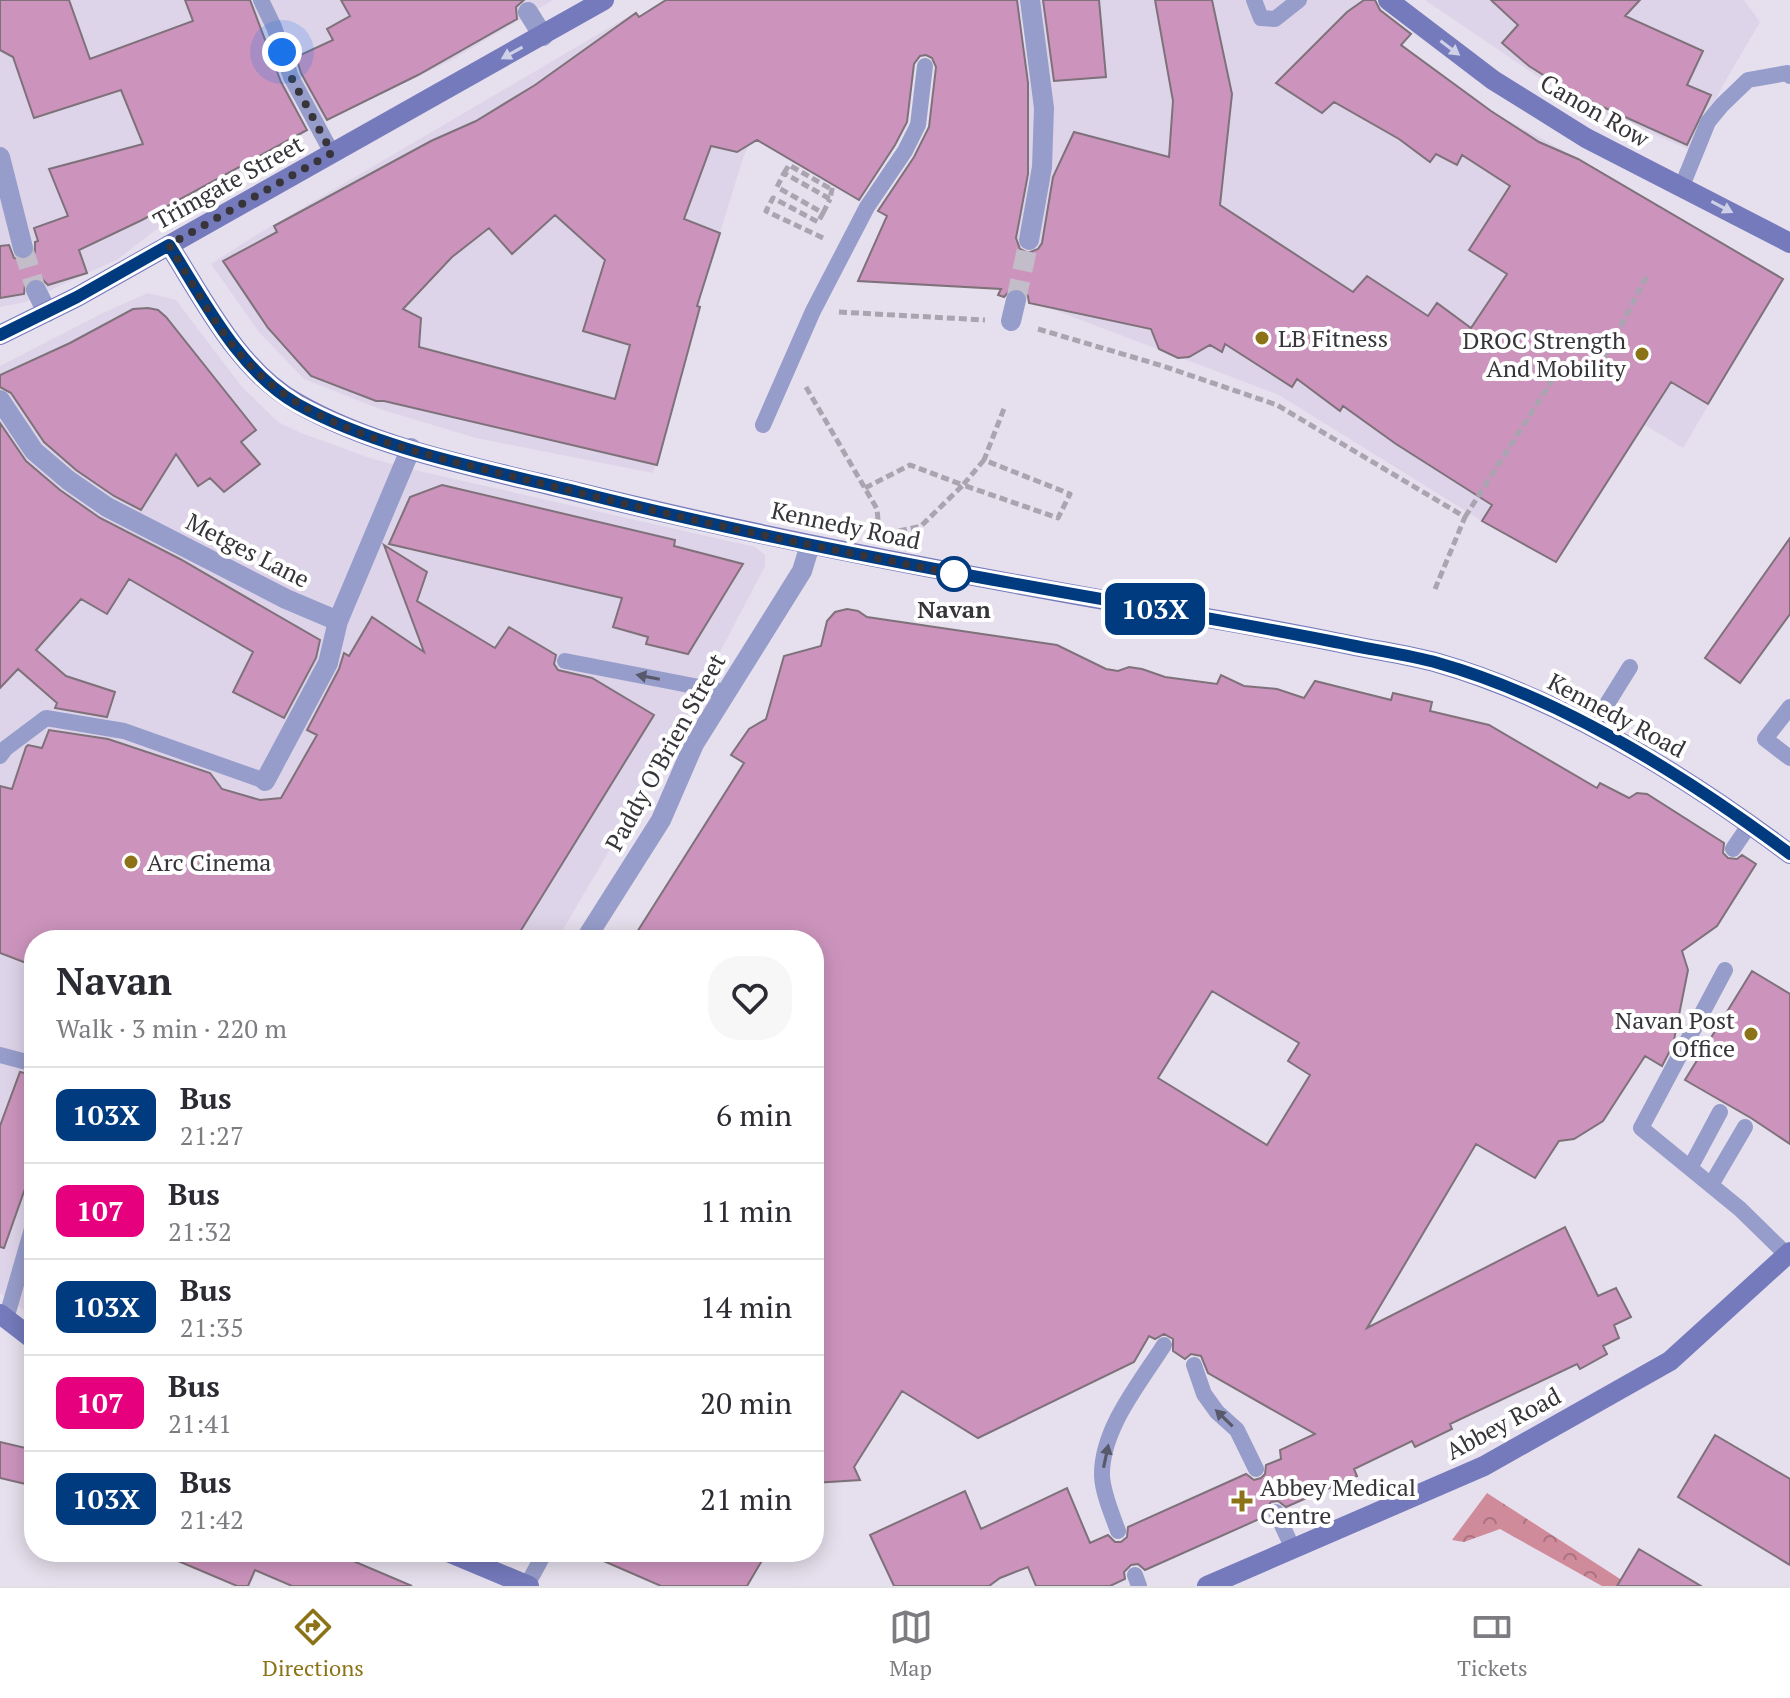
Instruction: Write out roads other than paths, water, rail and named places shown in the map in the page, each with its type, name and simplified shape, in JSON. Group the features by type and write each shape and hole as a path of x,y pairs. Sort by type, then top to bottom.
{"street":[{"name":"Trimgate Street","path":"0,335 169,245 604,0"},
{"path":"1029,240 1042,167 1044,108 1030,0"},
{"name":"Canon Row","path":"1388,0 1493,80 1586,138 1790,243"},
{"path":"528,12 543,36"},
{"path":"0,157 23,248"},
{"name":"Kennedy Road","path":"169,245 232,344 269,384 296,403 356,430 411,448 612,501 810,545 1304,635 1437,663 1499,685 1592,728 1660,765 1790,854"},
{"path":"36,290 47,312"},
{"path":"1011,321 1016,300"},
{"name":"Metges Lane","path":"0,400 34,451 107,507 286,599 338,621"},
{"path":"265,781 328,663 338,621 411,448"},
{"name":"Paddy O'Brien Street","path":"591,930 661,820 694,744 802,571 810,545"},
{"name":"Abbey Road","path":"1207,1586 1484,1466 1670,1361 1788,1254"},
{"path":"3,1316 24,1332"},
{"path":"472,1562 528,1586"}],"lane":[{"path":"261,0 291,77 332,153"},
{"path":"1254,0 1261,18 1275,19 1299,0"},
{"path":"763,425 813,311 867,207 905,151 918,125 925,66"},
{"path":"1682,186 1708,122 1722,105 1748,80 1787,73 1790,76"},
{"path":"565,661 725,692"},
{"path":"1592,728 1630,667"},
{"path":"1790,707 1765,739 1790,758"},
{"path":"0,756 46,718 124,731 265,781"},
{"path":"1733,849 1750,824"},
{"path":"1725,970 1641,1128 1788,1254"},
{"path":"0,1055 24,1061"},
{"path":"1690,1168 1720,1112"},
{"path":"1711,1185 1745,1127"},
{"path":"3,1316 24,1252"},
{"path":"1118,1531 1102,1476 1107,1447 1113,1428 1164,1345"},
{"path":"1194,1365 1204,1394 1217,1412 1237,1430 1256,1469"},
{"path":"1276,1512 1293,1549"},
{"path":"528,1586 540,1562"}],"tunnel":[{"path":"1016,300 1029,240"},
{"path":"23,248 36,290"}],"place":[{"name":"LB Fitness","path":"1262,338"},
{"name":"DROC Strength And Mobility","path":"1642,354"},
{"name":"Navan","path":"954,574"},
{"name":"Arc Cinema","path":"131,862"},
{"name":"Navan Post Office","path":"1751,1034"},
{"name":"Abbey Medical Centre","path":"1242,1501"}]}
